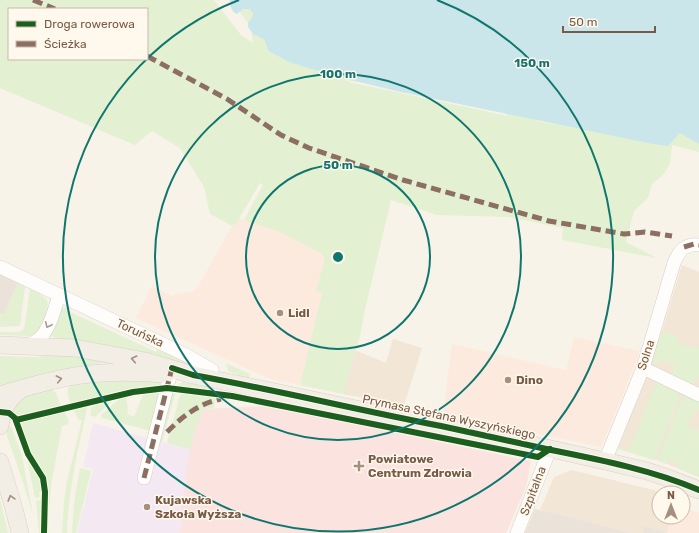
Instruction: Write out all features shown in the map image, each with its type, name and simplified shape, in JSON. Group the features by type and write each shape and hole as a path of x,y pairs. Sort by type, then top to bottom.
{"main road":[{"name":"Prymasa Stefana Wyszyńskiego","path":"0,345 55,346 145,361 172,371 212,378 605,461 647,471 699,490"},
{"name":"Prymasa Stefana Wyszyńskiego","path":"0,395 57,379 102,373 172,371"},
{"path":"0,426 6,406 12,396 21,389"},
{"path":"0,462 20,533"}],"street":[{"name":"Solna","path":"605,461 643,368 674,262 684,247 689,245 699,245"},
{"name":"Toruńska","path":"0,267 186,355 212,370 212,378"},
{"path":"26,346 36,342 42,336 53,314 59,295"},
{"path":"643,368 699,395"},
{"path":"144,478 172,371"},
{"name":"Szpitalna","path":"517,533 550,449"}],"shaded area":[{"path":"239,218 282,233 320,253 325,258 317,291 322,292 300,385 270,379 136,318 152,286 173,296 194,291 232,226 236,224"},
{"path":"682,265 699,272 699,477 657,460 618,449 662,331"},
{"path":"0,274 18,283 4,315 0,313"},
{"path":"574,337 640,351 601,447 443,414 452,344 566,370"},
{"path":"393,339 422,348 404,405 343,394 355,350 386,363"},
{"name":"Powiatowe Centrum Zdrowia","path":"267,406 531,461 526,487 506,533 179,533 185,513 181,504 186,482 186,472 193,436 203,409"},
{"path":"93,423 191,450 181,504 185,513 179,533 77,533 93,469 83,467"},
{"path":"572,470 651,489 651,525 670,525 667,533 645,527 643,533 631,533 540,510 554,477"},
{"path":"535,509 557,514 631,533 525,533"},
{"path":"691,510 699,513 699,533 667,533 670,525 691,525"},
{"path":"644,526 667,533 643,533"}],"green space":[{"path":"0,0 214,0 241,35 253,43 251,27 231,0 699,0 699,152 672,145 670,164 663,175 652,184 648,198 634,211 626,242 657,258 562,240 563,228 508,217 437,215 391,200 361,332 343,394 300,385 322,293 316,291 325,258 320,253 282,233 244,220 263,185 260,183 236,224 232,226 210,214 204,187 180,148 152,131 135,145 0,88","holes":["346,80 501,106 508,116 349,82","540,117 601,132 537,121"]},
{"path":"18,283 25,286 20,326 0,327 0,313 4,315"},
{"path":"30,289 43,296 48,305 47,314 41,329 33,336 0,335 0,332 19,332 24,329"},
{"path":"69,307 68,311 156,352 159,346 188,362 188,364 184,365 49,336 59,309"},
{"path":"662,331 678,336 676,342 689,347 691,345 699,348 699,376 689,386 670,377 675,365 660,359 655,366 652,358"},
{"path":"63,354 116,362 71,368 0,387 0,356 36,357"},
{"path":"226,363 250,374 249,379 228,371"},
{"path":"125,378 159,382 161,386 133,389 71,403 68,389 72,384"},
{"path":"183,382 211,388 214,390 176,386"},
{"path":"656,382 678,392 679,398 654,460 618,449 618,447 629,450"},
{"path":"51,389 56,393 61,405 17,417 10,412 20,399 28,395"},
{"path":"162,391 151,431 102,418 101,415 122,397 126,396 128,410 127,414 134,417 144,392"},
{"path":"172,391 175,394 162,442 159,441"},
{"path":"182,393 216,396 214,408 203,409 193,436 191,450 167,443 180,395"},
{"path":"686,396 699,402 699,411 695,410 688,426 699,431 699,477 678,468 677,463 669,460 667,464 657,460 681,399"},
{"path":"114,399 95,417 90,415 93,403"},
{"path":"88,405 78,447 72,484 67,533 62,533 67,481 82,420 79,420 73,409"},
{"path":"64,411 69,422 68,424 62,426 51,486 47,533 45,533 46,482 30,454 19,422"},
{"path":"6,424 12,429 22,456 33,515 7,436"},
{"path":"26,455 41,479 44,496 42,491 39,492 40,497 35,498"},
{"path":"80,468 91,471 76,533 72,533 74,503"},
{"path":"0,499 8,533 0,533"},
{"path":"43,500 42,533 39,533 36,501"}],"water":[{"path":"230,0 699,0 699,144 680,133 668,146 653,144 396,91 335,76 289,62 269,51 264,39 253,34 248,27 248,23 253,16 250,9 243,9 237,14 231,8"}],"marked path":[{"path":"33,0 53,8"},
{"path":"148,57 227,99 281,135 309,148 403,180 549,221 624,234 645,232 672,236"},
{"path":"684,247 694,244 699,245"},
{"path":"144,478 172,368"},
{"path":"167,432 191,411 205,404 221,399"}],"cycle path":[{"path":"172,368 193,375 607,462 645,471 699,490"},
{"path":"16,420 133,392 167,388 232,396 538,457 550,449"},
{"path":"0,412 9,413 15,418 28,454 43,478 45,492 44,533"}],"place":[{"name":"Lidl","path":"280,313"},
{"name":"Dino","path":"508,380"},
{"name":"Powiatowe Centrum Zdrowia","path":"359,466"},
{"name":"Kujawska Szkoła Wyższa","path":"147,507"}]}
